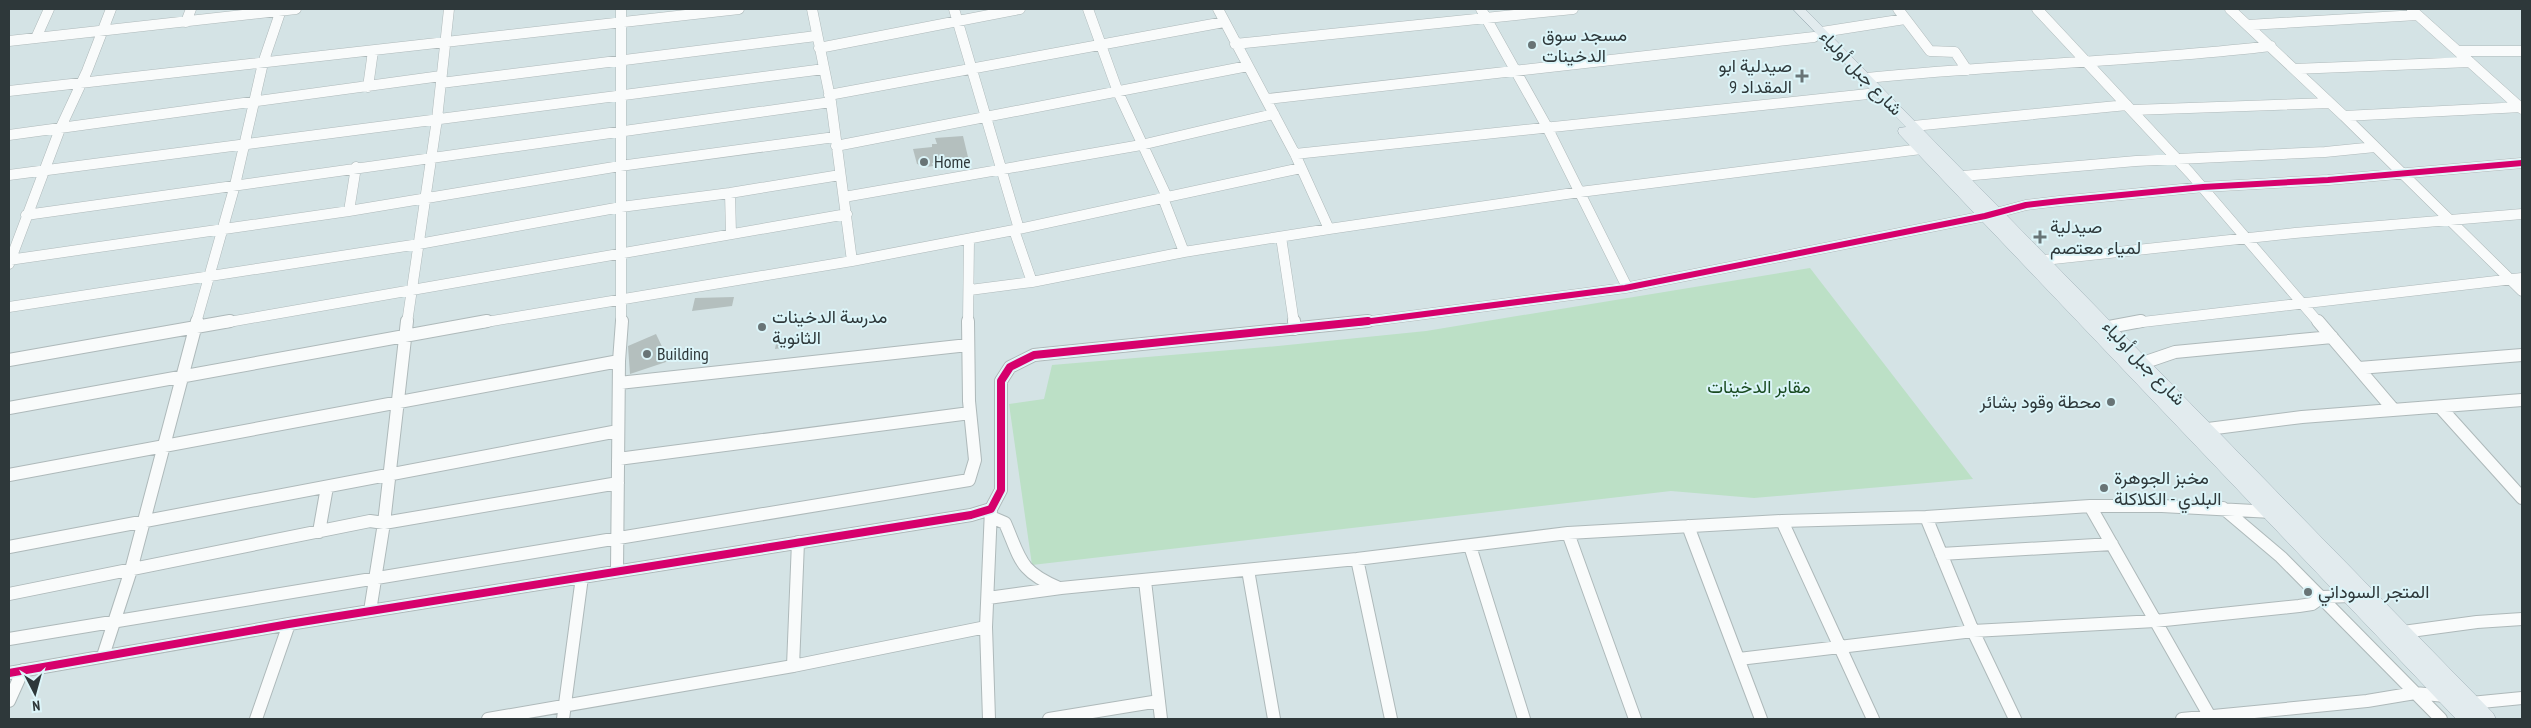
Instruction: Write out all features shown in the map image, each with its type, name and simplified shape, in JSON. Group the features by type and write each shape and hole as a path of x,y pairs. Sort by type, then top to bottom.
{"main road":[{"name":"شارع جبل أولياء","path":"1788,9 1818,34 1868,86 1921,148 2044,260 2109,327 2137,365 2208,429 2351,596 2468,719"},
{"name":"شارع جبل أولياء","path":"1799,9 1818,34"},
{"name":"شارع جبل أولياء","path":"1868,86 1913,126 1963,176 1992,214 2137,365 2278,510 2403,632 2487,719"}],"street":[{"path":"36,38 49,9"},
{"path":"111,9 43,170 9,261 348,211 620,166 836,142 986,118 1248,66"},
{"path":"186,22 191,9"},
{"path":"9,41 296,9"},
{"path":"370,611 384,523 405,337 437,118 444,44 450,9"},
{"path":"617,571 619,537 619,361 623,300 620,166 621,9"},
{"path":"9,91 444,44 739,9"},
{"path":"812,9 818,48 830,98 852,261"},
{"path":"954,9 970,69 1003,170 1032,282"},
{"path":"818,48 1020,9"},
{"path":"1088,9 1118,92 1165,197 1184,252"},
{"path":"1218,9 1295,154 1329,229"},
{"path":"1236,44 1484,13 1574,9"},
{"path":"1898,9 1930,51 1955,52 1967,70"},
{"path":"2040,9 2177,158 2393,409"},
{"path":"2230,9 2344,116 2522,291"},
{"path":"103,656 131,570 195,327 235,185 243,144 256,102 263,63 281,10"},
{"path":"2248,25 2415,12 2521,107"},
{"path":"1484,13 1547,127 1627,288"},
{"path":"1267,99 1818,34 1905,20"},
{"path":"26,215 621,131 830,98 1100,43 1224,22"},
{"path":"9,135 368,87 621,61 816,36"},
{"path":"1295,154 1547,127 1868,86 1967,70 2195,54 2271,46"},
{"path":"2458,51 2522,50"},
{"path":"368,87 374,51"},
{"path":"2294,69 2470,62"},
{"path":"9,176 437,118 824,69"},
{"path":"1913,126 2130,108 2330,103"},
{"path":"2344,116 2521,107"},
{"path":"844,197 1141,145 1274,114"},
{"path":"1963,176 2177,158 2325,152 2375,147"},
{"path":"970,290 1032,282 1184,252 1329,229 1580,192 1921,148"},
{"path":"988,719 986,627 991,513 1001,490 1001,381 1004,374 1017,363 1034,355 1295,329 1515,304 1627,288 1992,214 2026,205 2203,188 2402,174 2522,163"},
{"path":"348,211 356,167"},
{"path":"9,408 405,337 852,261 969,239 1301,168"},
{"path":"9,308 419,244 621,207 730,193 840,175"},
{"path":"730,193 731,234"},
{"path":"9,360 413,288 847,214"},
{"path":"2044,260 2246,239 2522,214"},
{"path":"1281,238 1295,329"},
{"path":"9,639 969,480 975,468 970,413 968,345 969,239"},
{"path":"2109,327 2162,318 2303,304 2522,278"},
{"path":"2137,365 2175,352 2332,337"},
{"path":"619,383 968,345"},
{"path":"2359,368 2522,355"},
{"path":"9,475 619,361"},
{"path":"2208,429 2302,417 2522,400"},
{"path":"2440,407 2522,498"},
{"path":"618,459 970,413"},
{"path":"9,547 618,432"},
{"path":"9,594 370,521 384,523 618,483"},
{"path":"320,532 327,487"},
{"path":"988,598 1061,588 1357,559 1568,533 1782,521 1926,517 2090,506 2162,506 2278,510"},
{"path":"2090,506 2210,715"},
{"path":"2223,508 2281,557 2441,719"},
{"path":"9,673 288,624 991,513 1005,523 1018,562 1025,570 1035,578 1061,588"},
{"path":"1926,517 1973,630 2015,719"},
{"path":"1782,521 1873,719"},
{"path":"1688,526 1761,719"},
{"path":"1568,533 1635,719"},
{"path":"793,666 798,542"},
{"path":"1941,554 2112,544"},
{"path":"1470,546 1524,719"},
{"path":"1357,559 1391,719"},
{"path":"1248,570 1274,719"},
{"path":"564,713 582,577"},
{"path":"1145,581 1161,719"},
{"path":"1739,659 1973,630 2155,620 2299,606 2312,604 2322,597 2351,596"},
{"path":"2403,632 2477,622 2522,619"},
{"path":"256,719 288,624"},
{"path":"488,719 564,713 986,627"},
{"path":"9,702 23,670"},
{"path":"2182,719 2210,715 2257,715 2415,693 2445,696"},
{"path":"2472,703 2522,698"},
{"path":"1049,719 1159,701"}],"green space":[{"name":"مقابر الدخينات","path":"1810,268 1973,479 1754,498 1671,491 1032,565 1009,404 1044,399 1052,365 1278,346 1426,331"}],"building":[{"path":"963,136 968,157 932,163 933,166 927,167 917,164 913,149 932,147 932,144 937,144 935,138"},
{"name":"Building","path":"734,297 732,306 692,311 695,298"},
{"name":"Building","path":"656,334 669,361 630,374 628,346"},
{"path":"806,336 807,344 775,349 777,339"}],"cycle path":[{"path":"9,673 289,624 971,515 991,509 1001,490 1001,381 1010,367 1034,355 1404,318 1625,288 1985,216 2026,205 2203,187 2328,180 2522,163"}],"place":[{"name":"مسجد سوق الدخينات","path":"1532,45"},
{"name":"صيدلية ابو المقداد 9","path":"1802,76"},
{"name":"Home","path":"924,162"},
{"name":"صيدلية لمياء معتصم","path":"2040,237"},
{"name":"مدرسة الدخينات الثانوية","path":"762,327"},
{"name":"Building","path":"647,354"},
{"name":"محطة وقود بشائر","path":"2111,402"},
{"name":"مخبز الجوهرة البلدي - الكلاكلة","path":"2104,488"},
{"name":"المتجر السوداني","path":"2308,592"}]}
